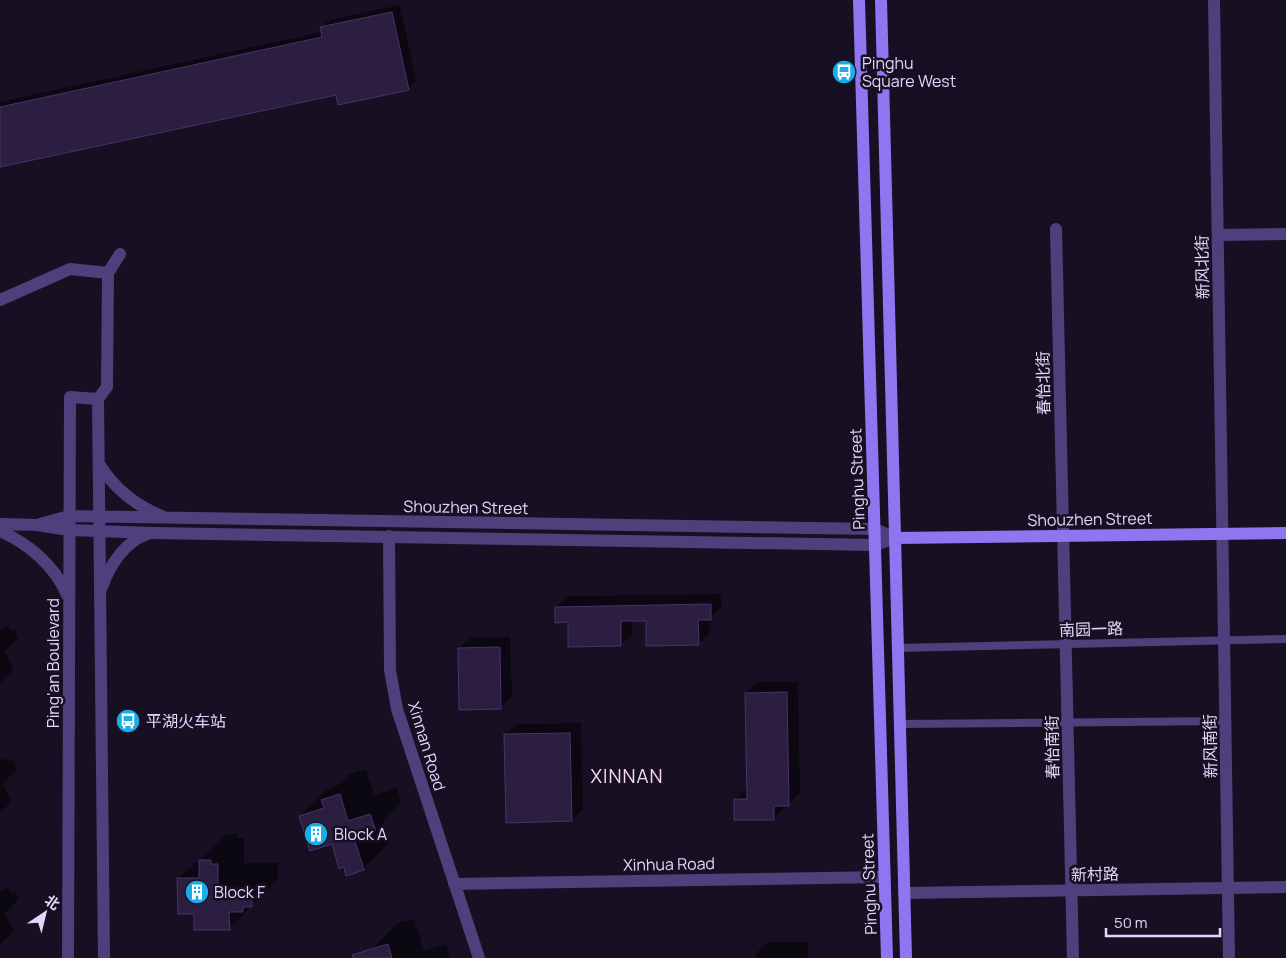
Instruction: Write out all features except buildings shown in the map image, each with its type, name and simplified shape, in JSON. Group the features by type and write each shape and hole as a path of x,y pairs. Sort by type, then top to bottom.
{"main road":[{"name":"Pinghu Street","path":"859,0 887,958"},
{"path":"881,0 906,958"},
{"name":"Shouzhen Street","path":"895,538 1286,533"}],"street":[{"name":"新风北街","path":"1214,0 1223,534"},
{"name":"春怡北街","path":"1056,229 1063,536"},
{"path":"1218,235 1286,234"},
{"path":"104,958 98,399 107,386 108,273 120,254"},
{"path":"0,300 70,268 108,273"},
{"name":"Ping'an Boulevard","path":"68,958 70,397 98,399"},
{"path":"99,463 107,476 125,494 152,512 166,518"},
{"name":"Shouzhen Street","path":"36,525 69,516 99,516 874,529 895,538"},
{"name":"Shouzhen Street","path":"0,524 36,525 69,530 153,533 875,545 895,538"},
{"path":"0,531 32,550 50,567 61,581 69,599"},
{"path":"100,591 112,565 122,552 140,536 153,533"},
{"name":"新风南街","path":"1223,534 1230,958"},
{"name":"Xinnan Road","path":"389,536 390,670 398,708 479,958"},
{"name":"春怡南街","path":"1063,536 1074,958"},
{"name":"Xinhua Road","path":"454,884 885,876"},
{"name":"新村路","path":"904,893 1286,887"}],"lane":[{"name":"南园一路","path":"898,648 1286,639"},
{"path":"900,724 1226,721"}],"place":[{"name":"Pinghu Square West","path":"844,72"},
{"name":"平湖火车站","path":"128,721"},
{"name":"Block A","path":"316,834"},
{"name":"Block F","path":"197,892"}],"district":[{"name":"XINNAN","path":"627,776"}]}
